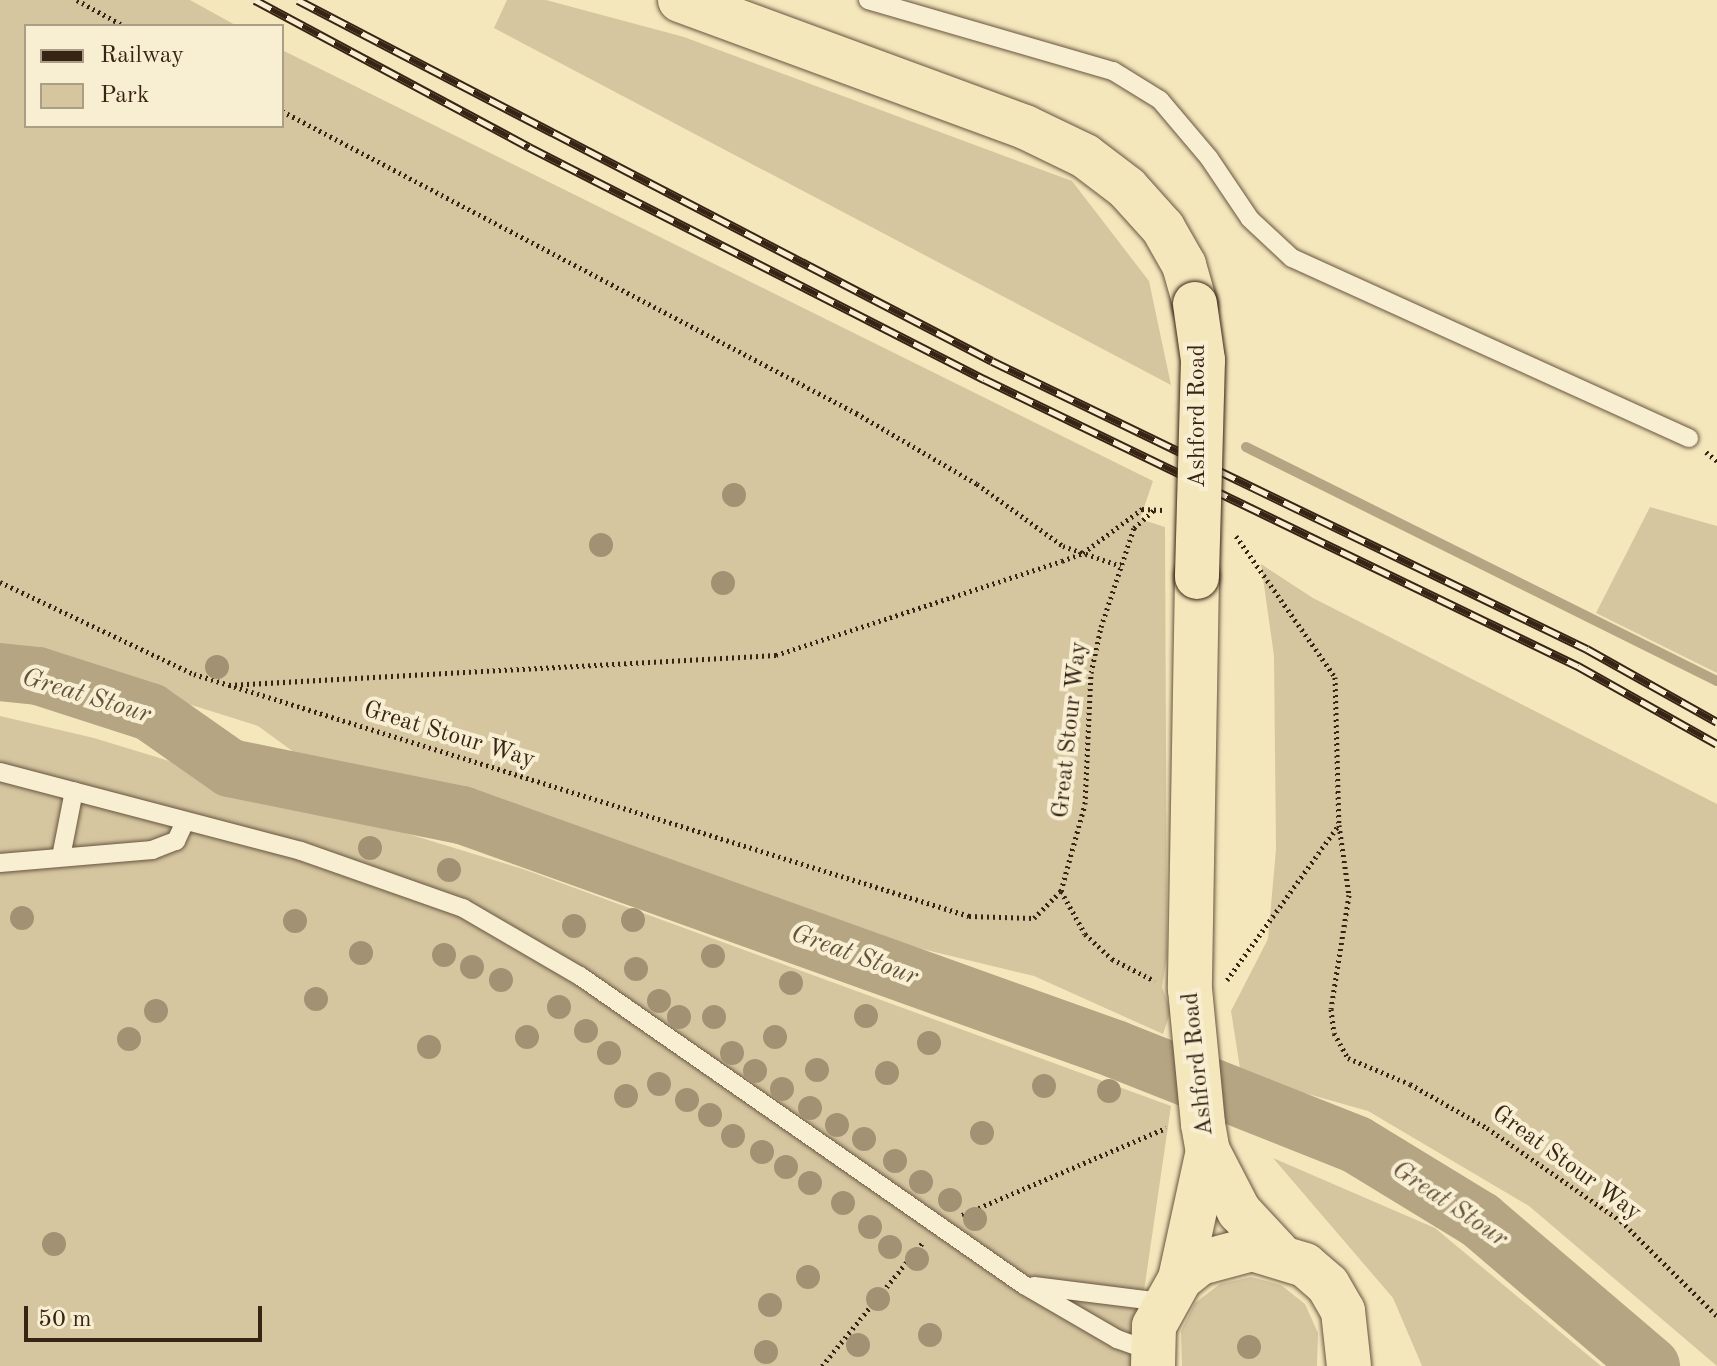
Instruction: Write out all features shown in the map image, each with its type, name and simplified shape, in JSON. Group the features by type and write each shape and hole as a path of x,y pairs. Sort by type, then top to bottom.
{"highway":[{"name":"Ashford Road","path":"680,0 1025,127 1085,156 1127,188 1163,228 1184,265 1195,304 1203,360 1197,577 1193,1017 1205,1135 1172,1291 1152,1359"},
{"name":"Ashford Road","path":"1205,1135 1239,1211 1278,1253"},
{"path":"1172,1291 1225,1253 1278,1253 1305,1265 1328,1285 1343,1311 1354,1357"}],"lane":[{"path":"868,0 1113,71 1160,100 1209,158 1250,219 1292,258 1689,438"},
{"path":"0,772 301,851 463,908 580,976 1024,1285 1152,1359"},
{"path":"61,857 74,791"},
{"path":"0,863 152,850 176,841 185,822"},
{"path":"1024,1285 1172,1291"}],"path":[{"path":"77,0 120,24"},
{"path":"284,112 856,413 977,484 1044,535 1121,566"},
{"path":"229,685 776,655 1083,553 1142,509 1156,508 1171,512"},
{"name":"Great Stour Way","path":"0,582 76,622 229,685 969,916 1034,918 1061,891 1085,804 1091,673 1134,528 1156,508"},
{"name":"Great Stour Way","path":"1230,530 1335,677 1339,825 1349,895 1331,1009 1334,1033 1348,1058 1410,1084 1487,1128 1621,1221 1717,1316"},
{"path":"1061,891 1085,934 1112,959 1149,980 1193,1017 1241,966 1339,825"},
{"path":"822,1366 936,1226 1161,1128 1205,1135"}],"green space":[{"path":"0,0 190,0 233,24 24,24 24,128 284,128 284,51 1153,481 1140,519 1165,527 1167,956 1162,987 1171,1011 1163,1034 1034,976 885,940 461,800 302,758 258,726 67,666 0,652"},
{"path":"507,0 546,0 684,37 1072,181 1149,281 1171,385 494,28"},
{"path":"1650,507 1717,526 1717,673 1596,613"},
{"path":"1261,564 1313,598 1717,804 1717,1366 1529,1206 1368,1111 1241,1075 1231,1011 1268,939 1276,849 1274,656"},
{"path":"0,716 94,738 523,869 1171,1106 1133,1366 0,1366"},
{"path":"1273,1158 1435,1228 1601,1366 1422,1366 1393,1298"},
{"path":"1251,1277 1281,1285 1305,1304 1318,1333 1317,1366 1182,1366 1181,1331 1195,1303 1220,1284"}],"waterway":[{"path":"1246,447 1717,681"},
{"name":"Great Stour","path":"0,672 38,676 150,712 230,768 462,815 1115,1049 1357,1145 1480,1220 1651,1366"}],"railway":[{"path":"255,0 529,147 984,379 1578,666 1717,744"},
{"path":"298,0 992,361 1587,649 1717,722"}]}
